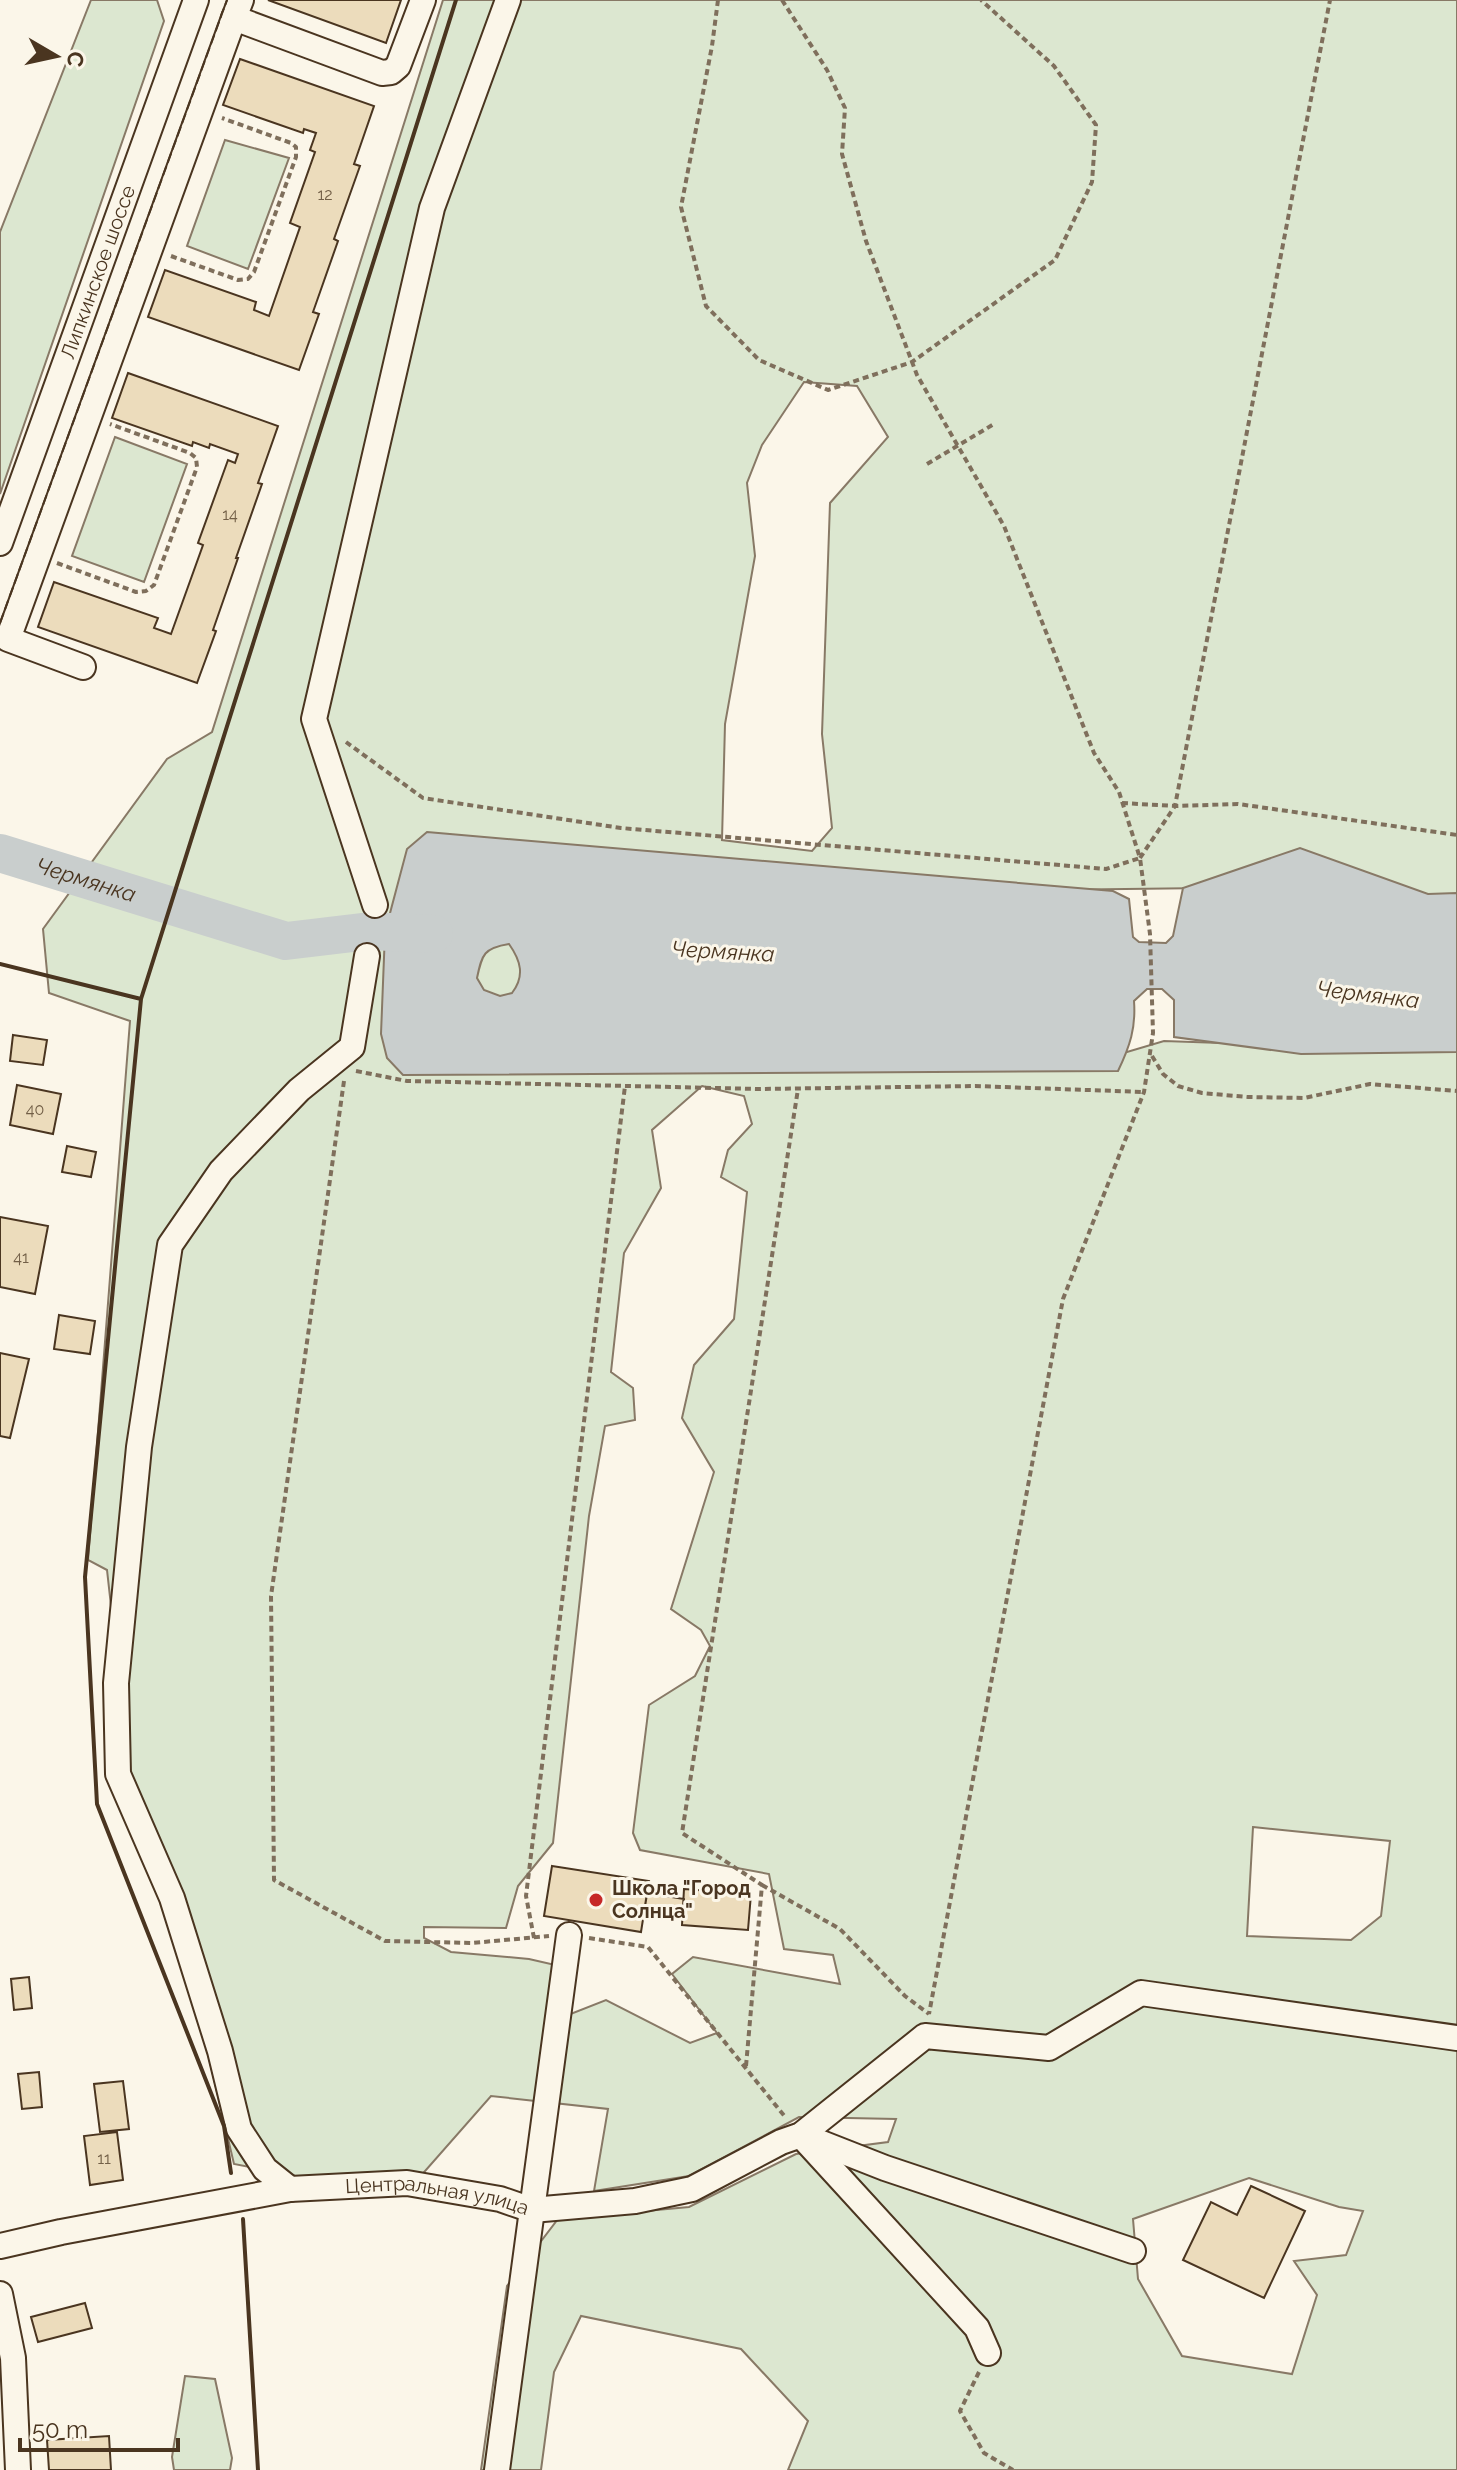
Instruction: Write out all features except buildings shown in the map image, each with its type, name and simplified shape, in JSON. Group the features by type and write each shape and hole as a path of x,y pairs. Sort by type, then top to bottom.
{"street":[{"name":"Липкинское шоссе","path":"0,543 196,0"},
{"path":"83,667 4,638 38,556 238,9 382,73 391,72 398,66 423,0"},
{"path":"375,905 314,719 432,208 508,0"},
{"path":"290,2189 265,2169 239,2129 220,2051 172,1898 118,1774 116,1683 139,1447 170,1245 221,1171 299,1090 352,1047 367,956"},
{"path":"497,2470 569,1935"},
{"path":"927,2025 1049,2048 1141,1993 1457,2038"},
{"name":"Центральная улица","path":"0,2246 290,2189 407,2183 500,2199 532,2210 635,2201 692,2189 781,2142 801,2135 927,2025"},
{"path":"801,2135 885,2168 1133,2251"},
{"path":"801,2135 977,2328 988,2353"},
{"path":"0,2294 13,2358 18,2470"}],"path":[{"path":"718,0 681,207 706,306 759,360 828,390 912,362 1055,260 1092,182 1096,125 1054,66 981,0"},
{"path":"782,0 827,70 845,108 842,154 866,241 912,362 1004,526 1094,753 1119,792 1140,858 1150,934 1153,1033 1144,1092 1063,1299 927,2025"},
{"path":"314,719 423,798 621,828 1106,869 1140,858 1175,806 1330,0"},
{"path":"150,248 238,280 248,279 254,272 296,157 296,147 201,110"},
{"path":"38,556 136,592 146,591 154,585 197,467 196,458 190,453 89,416"},
{"path":"927,464 994,424"},
{"path":"1122,803 1175,806 1238,804 1457,835"},
{"path":"1150,1054 1163,1074 1178,1086 1202,1093 1304,1098 1370,1084 1457,1091"},
{"path":"801,2135 648,1947 569,1935 472,1943 385,1941 274,1880 271,1596 346,1070 372,1072 407,1081 798,1089 975,1086 1144,1092"},
{"path":"534,1938 526,1896 625,1086"},
{"path":"798,1089 682,1833 762,1885 840,1929 905,1996 927,2025"},
{"path":"746,2067 762,1885"},
{"path":"988,2353 960,2411 984,2453 1013,2470"}],"green space":[{"path":"91,0 157,0 164,21 0,494 0,232"},
{"path":"443,0 1457,0 1457,894 1421,896 1207,888 1044,890 585,857 390,1034 1127,1052 1164,1041 1307,1046 1457,1034 1457,2470 788,2470 808,2421 741,2349 581,2316 554,2372 541,2470 481,2470 507,2286 558,2219 689,2207 796,2154 888,2142 896,2119 799,2117 689,2176 594,2191 608,2109 491,2096 404,2195 365,2197 295,2176 234,2164 183,1948 122,1802 115,1642 107,1570 88,1560 130,1021 49,993 43,929 167,759 212,732","holes":["804,382 857,386 888,437 830,503 822,734 832,828 812,851 722,840 725,724 755,556 747,483 762,445","702,1086 744,1096 752,1124 728,1150 721,1177 747,1192 734,1319 694,1365 682,1418 714,1472 671,1609 701,1630 710,1646 695,1676 649,1705 633,1833 640,1850 769,1874 784,1949 833,1955 840,1984 693,1957 672,1974 717,2033 690,2043 606,2000 563,2017 564,1967 529,1959 451,1952 424,1938 424,1927 506,1928 518,1886 553,1843 589,1516 605,1426 635,1420 633,1388 611,1372 624,1253 661,1188 652,1130","1253,1827 1390,1841 1381,1916 1351,1940 1247,1936","1249,2178 1339,2207 1363,2211 1346,2255 1294,2261 1317,2295 1292,2374 1182,2356 1138,2279 1133,2219"]},
{"path":"225,140 289,158 248,269 187,246"},
{"path":"115,437 187,464 144,582 72,556"},
{"path":"495,936 527,946 525,997 487,1003 464,961"},
{"path":"185,2376 215,2379 232,2458 230,2470 174,2470 172,2457"}],"water":[{"path":"427,832 1113,891 1129,899 1133,937 1139,942 1166,943 1173,936 1183,888 1300,848 1428,894 1457,893 1457,1052 1301,1054 1174,1037 1174,1000 1162,989 1147,989 1134,1001 1131,1037 1118,1071 403,1075 387,1058 381,1034 385,932 407,849","holes":["509,944 519,962 520,975 512,993 500,996 484,990 477,978 486,954 489,950"]}],"waterway":[{"name":"Чермянка","path":"0,853 286,941 370,931 434,934"}],"fence":[{"path":"0,623 227,0"}],"wall":[{"path":"231,2173 224,2126 97,1804 85,1577 141,999 456,0"},
{"path":"0,964 141,999"},
{"path":"243,2219 258,2470"}],"place":[{"name":"Школа \"Город Cолнца\"","path":"596,1900"}]}
